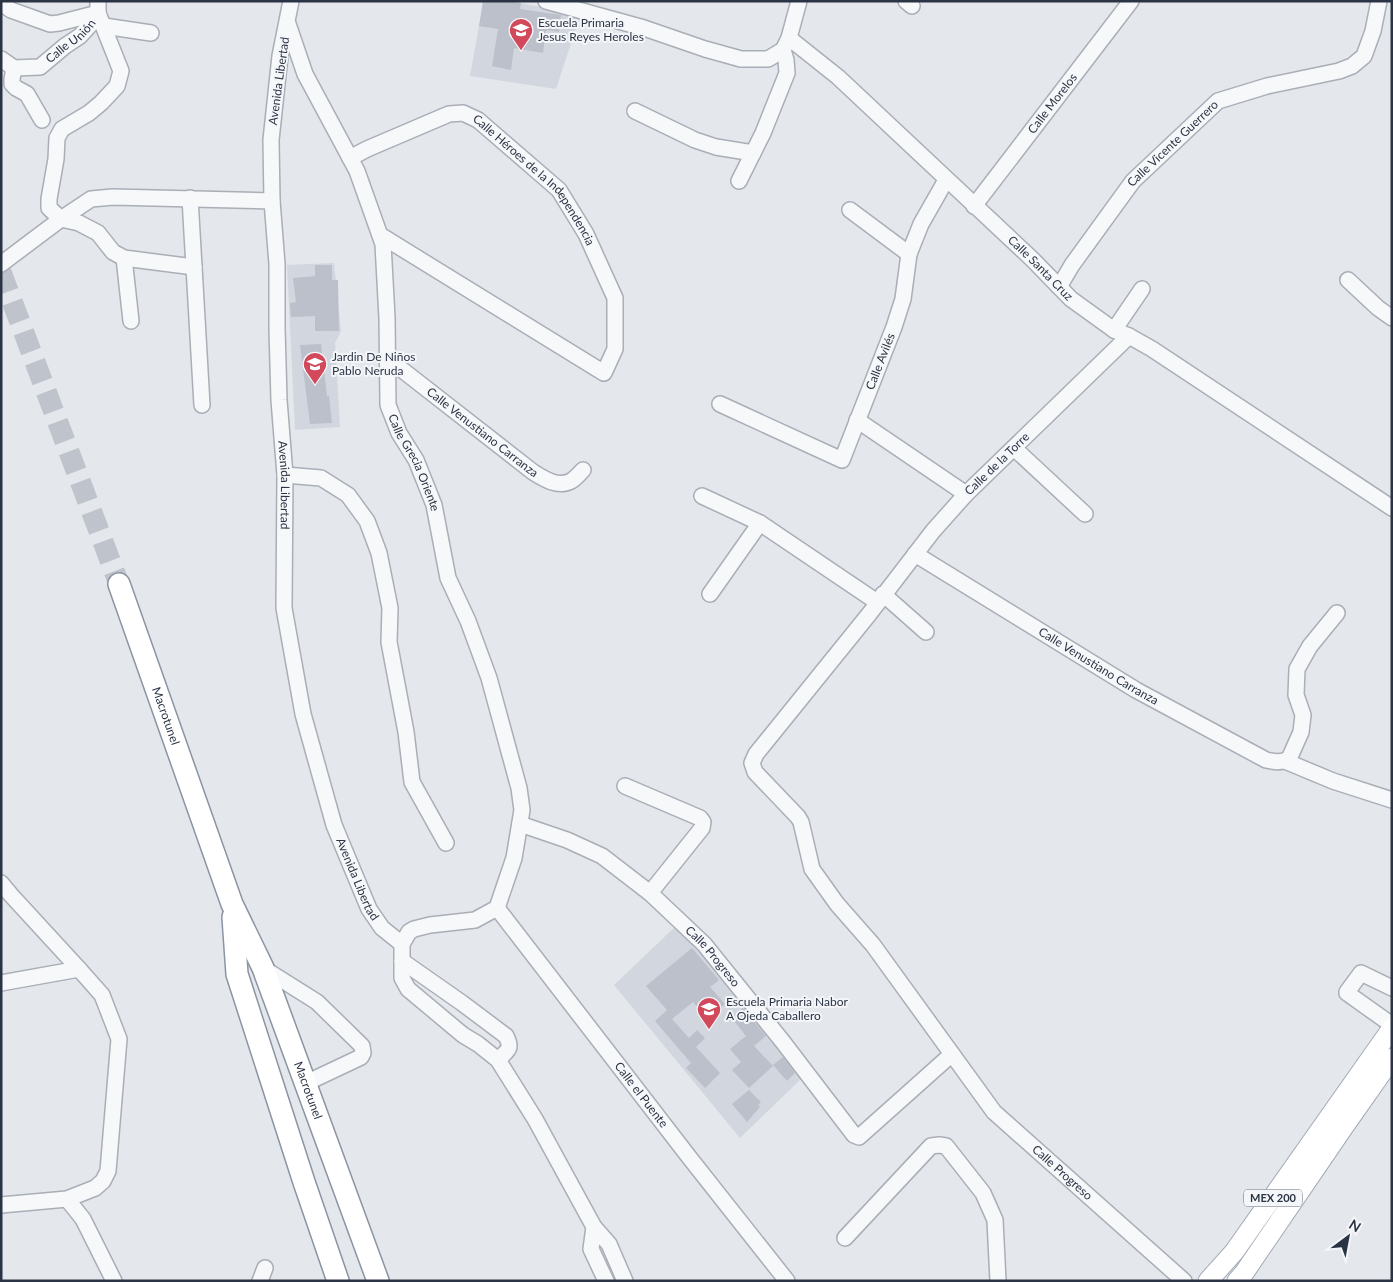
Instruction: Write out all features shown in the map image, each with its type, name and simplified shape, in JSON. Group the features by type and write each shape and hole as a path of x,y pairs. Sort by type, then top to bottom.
{"highway":[{"name":"Macrotunel","path":"119,584 232,904 264,968 378,1281"},
{"name":"Macrotunel","path":"232,904 238,974 304,1182 338,1281"}],"main road":[{"name":"MEX 200","path":"1208,1281 1234,1252 1392,1027"},
{"name":"MEX 200","path":"1237,1281 1392,1058"}],"street":[{"name":"Avenida Libertad","path":"291,1 280,56 271,140 272,201 277,264 276,329 285,475 284,608 303,714 334,825 369,908 382,928 402,944"},
{"path":"546,1 644,28 741,59 768,59 786,44"},
{"path":"739,181 763,133 787,73 786,44 799,1"},
{"name":"Calle Morelos","path":"974,206 1131,1"},
{"name":"Calle Vicente Guerrero","path":"1060,287 1072,265 1133,181 1218,101 1267,86 1339,71 1352,66 1364,56 1373,31 1379,1"},
{"path":"1,3 10,10 50,24 59,24 100,13 151,33"},
{"path":"100,13 121,71 120,78 117,86 102,103 62,130 57,138 49,208 61,219 79,223 98,233 113,252 124,258 194,267"},
{"name":"Calle Unión","path":"7,64 40,67 64,46 80,36 100,13"},
{"name":"Calle Grecia Oriente","path":"288,22 305,74 357,171 383,244 388,405 399,432 416,460 434,504 448,578 468,621 489,678 519,788 522,810 520,824 514,858 498,908"},
{"name":"Calle Santa Cruz","path":"786,44 838,77 946,180 1032,258 1071,299 1114,330 1129,336 1160,354 1392,508"},
{"path":"7,64 12,84 27,94 42,120"},
{"path":"635,111 695,140 716,147 753,153"},
{"name":"Calle Héroes de la Independencia","path":"350,158 449,114 463,113 478,120 559,190 586,234 615,298 615,349 604,372 380,235"},
{"name":"Calle Avilés","path":"720,404 842,460 894,327 903,299 909,254 920,224 946,180"},
{"path":"1,264 91,199 113,197 272,201"},
{"path":"190,198 202,405"},
{"path":"850,210 909,254"},
{"path":"124,258 131,321"},
{"path":"1348,280 1378,308 1392,318"},
{"path":"1114,330 1142,289"},
{"name":"Calle de la Torre","path":"752,763 756,754 915,554 966,494 1129,336"},
{"name":"Calle Venustiano Carranza","path":"387,358 533,472 547,480 561,484 572,481 583,470"},
{"path":"857,420 966,494"},
{"path":"1014,448 1085,514"},
{"path":"285,475 321,478 348,495 367,521 379,553 390,608 388,642 406,732 412,782 446,843"},
{"path":"702,496 760,523 880,598 926,632"},
{"path":"710,594 760,523"},
{"name":"Calle Venustiano Carranza","path":"915,554 1136,690 1266,760 1276,762 1287,760 1333,781 1392,800"},
{"path":"1287,760 1301,732 1302,715 1296,695 1297,669 1310,646 1337,613"},
{"name":"Calle Progreso","path":"752,763 755,772 801,822 812,869 837,904 873,945 994,1112 1184,1281"},
{"path":"625,786 700,818 703,822 702,828 650,893"},
{"name":"Calle Progreso","path":"520,824 567,840 602,856 650,893 704,944 857,1137 952,1054"},
{"path":"1,883 6,896 79,969 102,995 119,1040 108,1171 103,1182 95,1188 67,1199 1,1205"},
{"path":"498,908 475,920 430,925 409,932 402,944 402,978 408,989 463,1035 498,1060 535,1119 594,1227 609,1244 625,1281"},
{"name":"Calle el Puente","path":"498,908 689,1157 787,1281"},
{"path":"402,961 506,1036 510,1044 509,1048 498,1060"},
{"path":"264,968 317,1002 362,1046 363,1053 361,1057 306,1083"},
{"path":"1,983 79,969"},
{"path":"1392,988 1361,974 1347,992 1347,994 1392,1027"},
{"path":"845,1238 931,1146 946,1146 983,1193 995,1220 998,1281"},
{"path":"67,1199 83,1219 114,1281"},
{"path":"594,1227 591,1249 606,1281"}],"shaded area":[{"name":"Escuela Primaria Jesus Reyes Heroles","path":"509,1 580,16 556,89 470,76 479,26"},
{"name":"Jardin De Niños Pablo Neruda","path":"334,263 341,331 335,343 340,427 295,430 287,265"},
{"name":"Escuela Primaria Nabor A Ojeda Caballero","path":"677,925 804,1076 740,1138 614,985"}],"building":[{"path":"483,1 521,3 520,9 561,15 559,32 546,30 543,53 514,48 511,70 492,66 498,29 479,26"},
{"path":"315,265 332,265 332,280 338,280 339,331 315,331 315,316 291,317 290,303 296,302 293,278 315,276"},
{"path":"321,344 332,423 310,424 300,345"},
{"path":"692,948 719,980 710,987 725,1004 708,1019 693,1002 672,1019 689,1038 697,1030 705,1038 696,1047 720,1073 705,1088 686,1068 691,1063 655,1021 667,1010 646,986"},
{"path":"743,1008 766,1036 754,1046 773,1066 749,1088 732,1070 741,1062 730,1049 746,1036 731,1017"},
{"path":"783,1057 795,1073 787,1081 773,1065"},
{"path":"749,1090 761,1102 758,1105 760,1107 747,1122 732,1104"}],"tunnel":[{"path":"1,272 119,584"}],"place":[{"name":"Escuela Primaria Jesus Reyes Heroles","path":"521,51"},
{"name":"Jardin De Niños Pablo Neruda","path":"315,385"},
{"name":"Escuela Primaria Nabor A Ojeda Caballero","path":"709,1030"}]}
